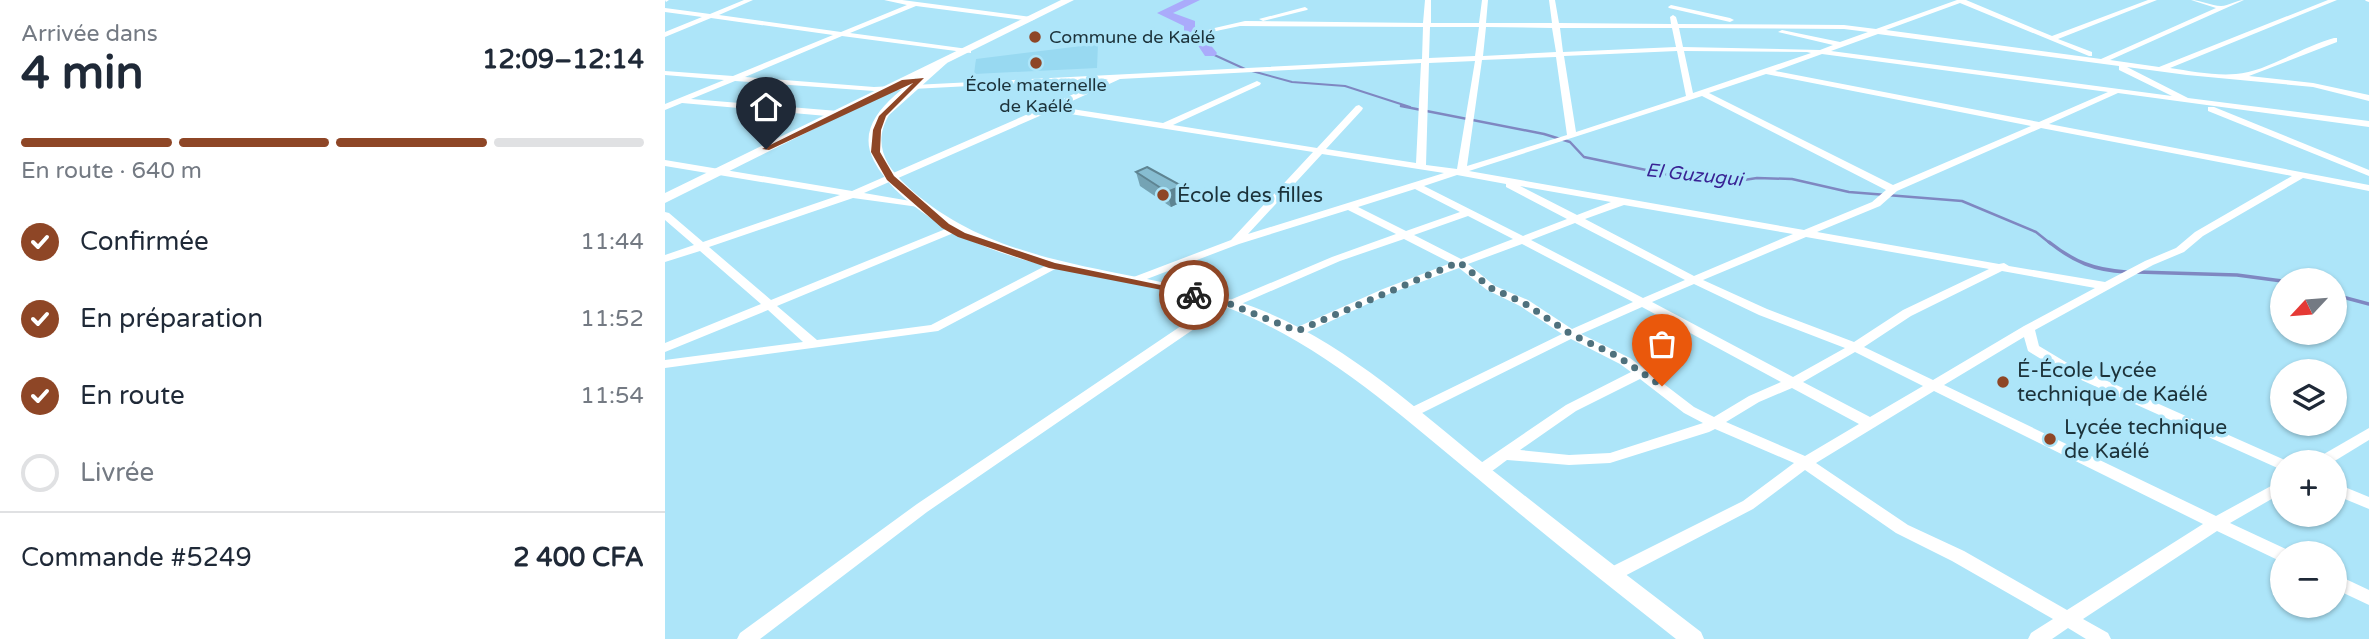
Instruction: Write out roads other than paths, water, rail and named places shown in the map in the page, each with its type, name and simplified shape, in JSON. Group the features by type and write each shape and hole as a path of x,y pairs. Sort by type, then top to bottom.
{"main road":[{"path":"665,199 889,88 939,71 968,51 1069,0"}],"street":[{"path":"665,35 750,0"},
{"path":"887,0 1031,19"},
{"path":"1421,166 1428,0"},
{"path":"1461,173 1485,0"},
{"path":"1552,0 1562,52 1572,136"},
{"path":"2053,38 2154,0"},
{"path":"2194,0 2222,8"},
{"path":"2103,60 2241,0"},
{"path":"2161,69 2334,0"},
{"path":"1135,280 1235,242 1461,173 1766,72 1962,1 2053,38 2192,102 2369,173"},
{"path":"665,107 914,4"},
{"path":"1690,97 1670,4 1843,45"},
{"path":"1197,33 1305,9"},
{"path":"665,10 968,51"},
{"path":"1238,24 1844,27 2161,69 2313,85 2369,98"},
{"path":"2235,77 2257,73 2317,44 2334,40"},
{"path":"665,67 888,84 1122,76 1680,47 1824,51 2369,124"},
{"path":"1427,59 939,71 913,82 885,112 877,130 876,152 890,178 952,229 1053,266 1135,280 1228,303 1297,331 1411,413 1480,471 1693,639"},
{"path":"1766,72 2369,188"},
{"path":"665,73 889,88"},
{"path":"665,259 854,194 1122,76"},
{"path":"1164,126 1257,83"},
{"path":"1411,413 1496,367 1569,333 1876,204 1893,189 2115,92"},
{"path":"1702,93 1893,189"},
{"path":"665,100 838,114"},
{"path":"1049,108 1316,152 1421,166 2106,286"},
{"path":"1235,242 1359,108"},
{"path":"665,163 922,206"},
{"path":"1611,575 1748,505 1806,462 2028,329 2106,286 2180,250 2199,234 2301,175"},
{"path":"1501,180 1575,221 1637,249 1696,281 1763,312 1854,347 2270,549"},
{"path":"1417,187 1524,240 1871,424"},
{"path":"1297,331 1459,262 1621,202"},
{"path":"1350,207 1459,262 1480,281 1524,303 1569,333 1617,356 1689,410 1714,424 1806,462 1902,529 1958,556 2102,639"},
{"path":"745,639 922,508 1228,303 1324,263 1467,213"},
{"path":"665,215 815,345"},
{"path":"665,348 952,229"},
{"path":"665,364 934,328 1053,266"},
{"path":"1504,454 1578,460 1610,458 1714,424 1754,399 1793,382 1854,347 1906,313 2004,266"},
{"path":"2028,329 2031,343 2038,352 2064,367 2270,461"},
{"path":"1480,471 1571,408 1641,373"},
{"path":"2341,450 2369,433"},
{"path":"2037,639 2217,523 2270,493"},
{"path":"2347,494 2369,503"},
{"path":"2347,587 2369,598"}],"waterway":[{"name":"El Guzugui","path":"1194,0 1163,13 1191,24 1188,32 1201,41 1210,53"},
{"name":"El Guzugui","path":"1210,53 1245,69"},
{"name":"El Guzugui","path":"1252,71 1292,82 1345,86 1410,107"},
{"name":"El Guzugui","path":"1401,106 1544,134 1570,142 1584,157 1670,175 1731,182 1757,178 1792,179 1849,192 1962,201 2036,232 2051,244"},
{"name":"El Guzugui","path":"2049,242 2085,264 2126,272"},
{"name":"El Guzugui","path":"2137,272 2237,275 2270,279"},
{"name":"El Guzugui","path":"2347,298 2369,304"}],"place":[{"name":"Commune de Kaélé","path":"1035,37"},
{"name":"École maternelle de Kaélé","path":"1036,63"},
{"name":"École des filles","path":"1163,195"},
{"name":"É-École Lycée technique de Kaélé","path":"2003,382"},
{"name":"Lycée technique de Kaélé","path":"2050,439"}]}
